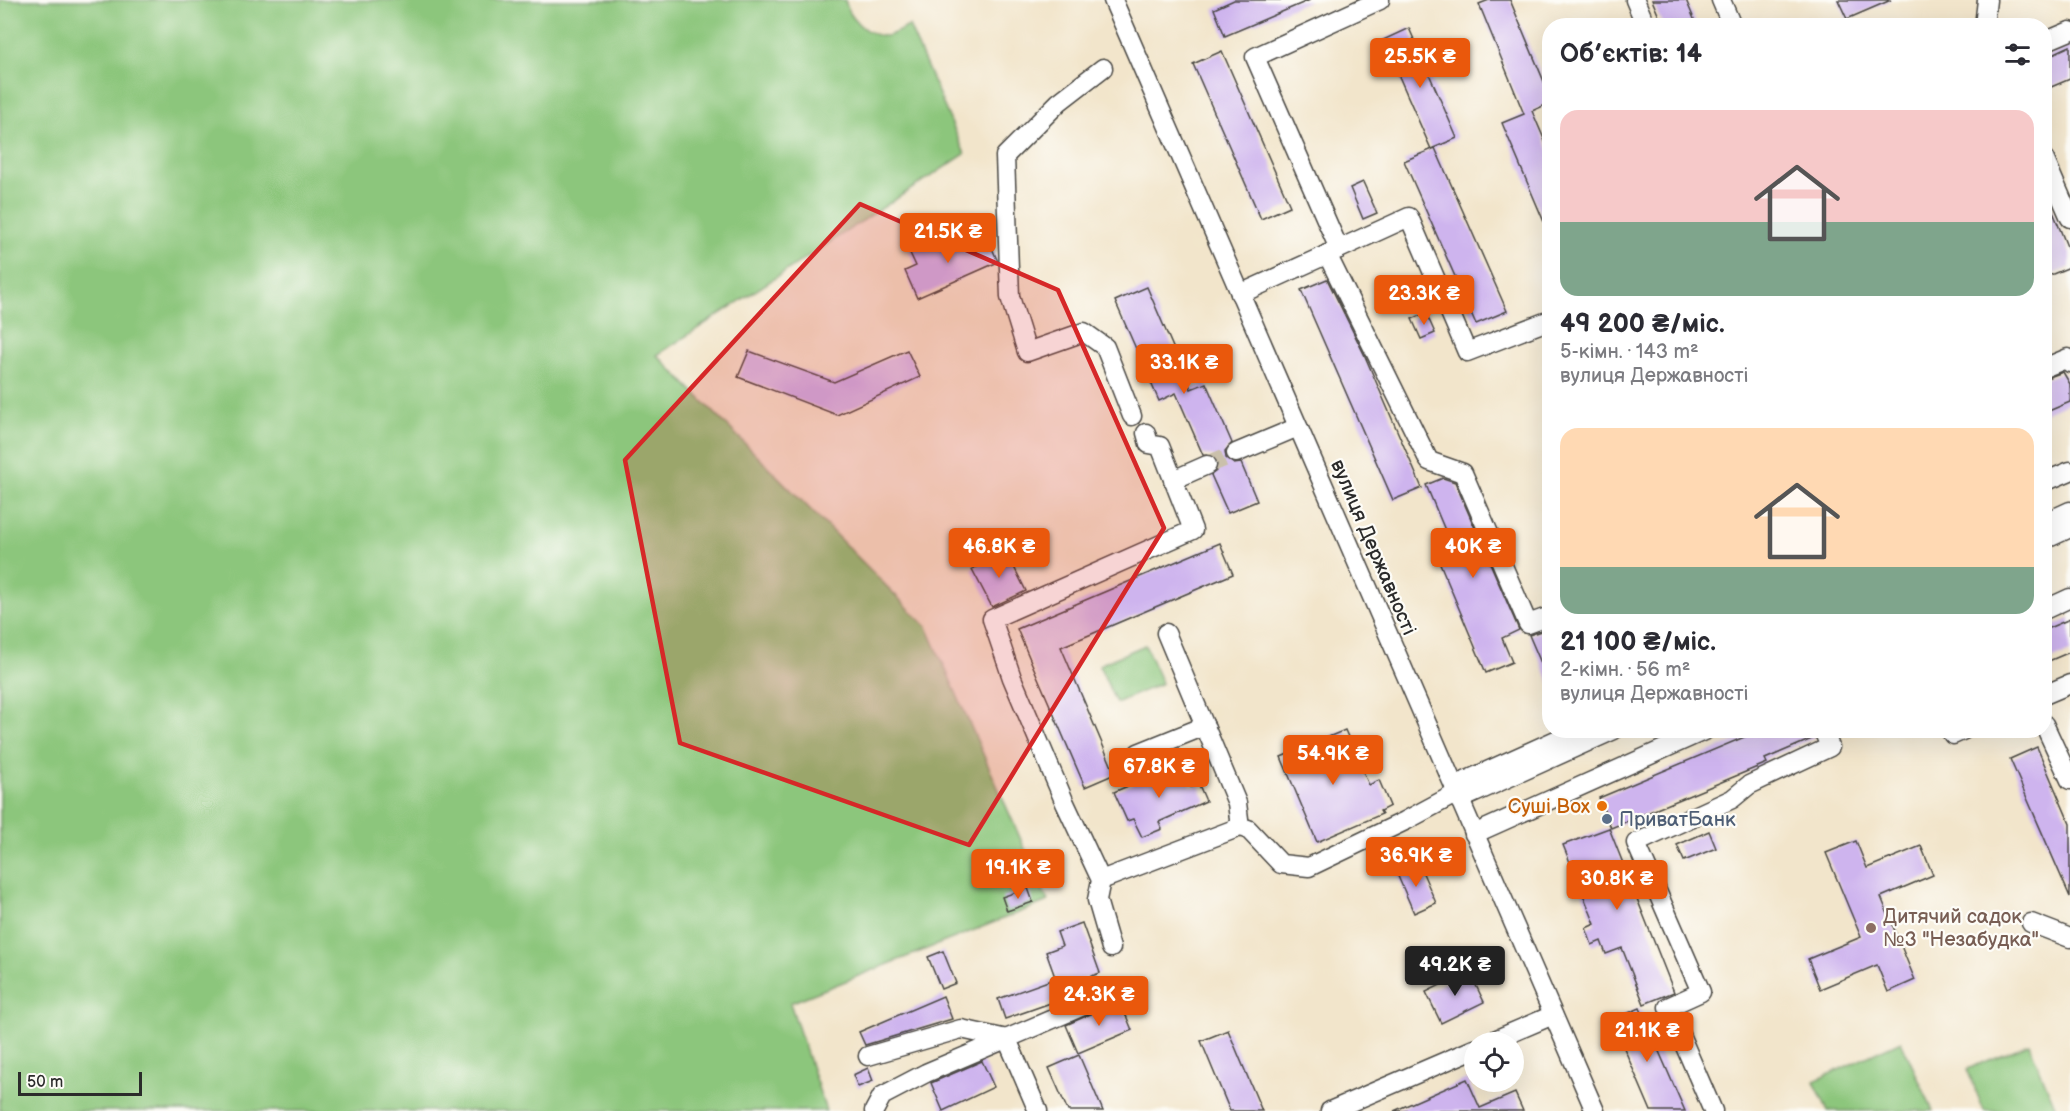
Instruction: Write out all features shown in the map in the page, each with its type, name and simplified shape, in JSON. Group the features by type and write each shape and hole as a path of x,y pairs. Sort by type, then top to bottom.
{"street":[{"name":"вулиця Державності","path":"1113,0 1595,1111"},
{"path":"1380,0 1255,57 1333,252 1429,460 1463,473 1528,624 1542,619"},
{"path":"1635,0 1643,18"},
{"path":"1721,0 1729,18"},
{"path":"1985,18 1987,0"},
{"path":"2052,39 2070,31"},
{"path":"1103,68 1059,102 1005,156 1010,297 1027,352 1084,332 1105,347 1132,416"},
{"path":"2052,176 2070,218"},
{"path":"1240,294 1409,217 1467,352 1542,323"},
{"path":"2052,365 2068,358 2070,363"},
{"path":"1236,453 1298,427"},
{"path":"1112,948 1096,900 1101,880 1012,678 992,619 1193,530 1160,446 1149,444 1146,434"},
{"path":"1173,480 1207,465"},
{"path":"2052,479 2070,471"},
{"path":"2052,519 2070,511"},
{"path":"2052,536 2070,528"},
{"path":"2052,606 2070,598"},
{"path":"1166,633 1237,803 1240,827"},
{"path":"2052,692 2070,684"},
{"path":"1138,753 1205,726"},
{"path":"1101,880 1240,827 1248,829 1281,864 1309,867 1405,821 1543,738"},
{"path":"1455,789 1561,738"},
{"path":"1455,789 1592,738"},
{"path":"1474,834 1688,738"},
{"path":"1713,1111 1668,1007 1701,992 1636,843 1732,799 1749,785 1830,747 1826,738"},
{"path":"2050,738 2070,780"},
{"path":"2031,923 2070,938"},
{"path":"872,1110 882,1096 926,1073 1109,994"},
{"path":"1513,1032 1553,1015"},
{"path":"868,1056 960,1029 1007,1039"},
{"path":"1007,1039 1038,1111"},
{"path":"1330,1111 1464,1053"}],"highlighted area":[{"path":"860,204 1058,290 1164,528 969,845 680,743 625,460"}],"green space":[{"path":"0,0 845,0 854,19 872,33 886,36 909,26 965,154 657,355 927,627 1048,901 790,1003 826,1111 0,1111"},
{"path":"1145,645 1162,683 1116,703 1099,665"},
{"path":"1901,1041 1933,1111 1828,1111 1814,1081"},
{"path":"2029,1044 2057,1111 1984,1111 1967,1069"}],"building":[{"path":"1234,0 1310,0 1225,36 1214,9"},
{"path":"1489,0 1510,0 1542,77 1542,107 1532,111 1542,134 1542,217 1502,123 1524,114 1479,4"},
{"path":"1652,0 1686,0 1694,18 1660,18"},
{"path":"1838,0 1891,0 1849,18 1847,18"},
{"path":"1409,28 1457,138 1431,149 1383,40"},
{"path":"2070,46 2070,79 2052,87 2052,54"},
{"path":"1222,51 1290,206 1261,219 1193,64"},
{"path":"1435,148 1507,311 1476,324 1404,161"},
{"path":"1363,182 1377,213 1363,219 1350,188"},
{"path":"2052,209 2070,254 2070,267 2052,274"},
{"path":"986,234 998,262 917,298 905,271 916,266 909,251 942,237 948,251"},
{"path":"1327,279 1364,354 1422,488 1393,500 1301,290"},
{"path":"1147,287 1191,389 1206,383 1232,443 1225,451 1226,458 1234,464 1241,463 1257,501 1228,513 1211,475 1216,471 1217,461 1213,456 1203,455 1176,393 1159,401 1115,301"},
{"path":"1426,313 1435,333 1421,339 1412,319"},
{"path":"907,350 920,377 837,415 738,377 749,351 834,382"},
{"path":"2063,372 2070,384 2070,402 2052,410 2052,376"},
{"path":"1443,478 1455,482 1519,630 1502,638 1512,662 1486,673 1439,561 1455,554 1426,485"},
{"path":"1220,543 1233,574 1061,647 1115,774 1085,787 1017,629"},
{"path":"1006,551 1026,591 992,607 972,569"},
{"path":"2070,619 2070,652 2052,660 2052,627"},
{"path":"1542,631 1542,665 1529,635"},
{"path":"1345,730 1369,785 1379,780 1390,806 1380,811 1382,814 1317,842 1281,757"},
{"path":"1742,738 1814,738 1765,759 1767,763 1611,828 1599,798"},
{"path":"2037,747 2070,824 2070,897 2010,759"},
{"path":"1181,763 1191,787 1199,785 1206,801 1159,822 1162,829 1142,837 1133,819 1127,821 1114,792"},
{"path":"1609,828 1674,992 1644,1004 1622,948 1606,954 1601,941 1592,945 1586,928 1595,924 1563,845"},
{"path":"1709,831 1716,848 1684,861 1677,845"},
{"path":"1856,841 1867,868 1921,846 1933,875 1881,897 1915,980 1888,992 1877,965 1820,989 1808,959 1861,937 1826,853"},
{"path":"1419,864 1436,903 1414,913 1397,874"},
{"path":"1028,888 1033,902 1007,911 1002,897"},
{"path":"1082,923 1100,973 1059,988 1046,952 1062,946 1057,932"},
{"path":"943,951 956,983 941,989 928,957"},
{"path":"1469,971 1484,1002 1441,1023 1426,992"},
{"path":"1051,980 1059,1000 1005,1019 998,999"},
{"path":"943,996 952,1019 865,1045 859,1032"},
{"path":"1120,1001 1132,1030 1078,1053 1066,1025"},
{"path":"1640,1008 1685,1111 1651,1111 1612,1020"},
{"path":"1228,1030 1262,1111 1230,1111 1201,1041"},
{"path":"1079,1055 1103,1111 1068,1111 1049,1068"},
{"path":"982,1061 994,1087 943,1111 931,1083"},
{"path":"868,1068 873,1081 858,1087 853,1075"},
{"path":"1464,1080 1464,1092 1473,1092 1480,1108 1515,1093 1523,1111 1394,1111"}],"tunnel":[{"path":"1207,465 1236,453"}],"place":[{"name":"Суші Box","path":"1602,806"},
{"name":"ПриватБанк","path":"1607,819"},
{"name":"Дитячий садок №3 \"Незабудка\"","path":"1871,928"}]}
